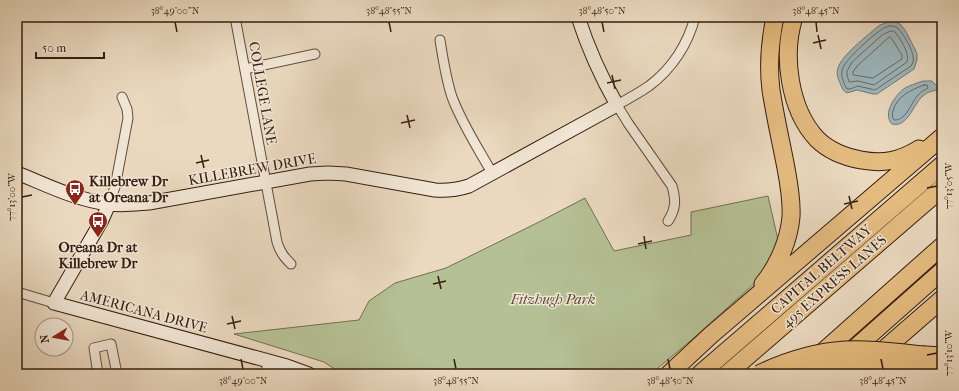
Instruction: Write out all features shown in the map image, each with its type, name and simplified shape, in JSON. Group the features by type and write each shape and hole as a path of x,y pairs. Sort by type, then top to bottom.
{"highway":[{"path":"735,316 753,297 774,269 781,255 787,237 791,217 790,191 771,89 769,68 770,46 775,17"},
{"path":"794,17 790,36 789,66 794,97 801,115 818,140 829,148 849,157 872,162 880,162 892,161 912,153 942,136"},
{"path":"669,374 942,136"},
{"name":"CAPITAL BELTWAY","path":"700,374 942,165"},
{"name":"495 EXPRESS LANES","path":"727,374 942,188"},
{"path":"798,374 942,246"},
{"path":"825,374 942,270"},
{"path":"856,374 942,299"},
{"path":"759,374 798,358 826,352 846,350 869,350 924,361 942,369"},
{"path":"794,374 822,366 846,363 869,364 924,361 942,356"}],"street":[{"name":"COLLEGE LANE","path":"235,17 277,242 280,251 291,264"},
{"path":"578,17 591,54 617,105 672,186 675,204 668,221"},
{"name":"KILLEBREW DRIVE","path":"17,173 73,196 109,204 132,205 310,174 328,173 346,174 435,190 457,190 469,186 648,87 668,69 684,47 695,17"},
{"path":"440,40 447,78 454,102 459,114 492,173"},
{"path":"245,69 315,54"},
{"path":"54,303 102,220 115,187 128,118 127,109 122,97"},
{"name":"AMERICANA DRIVE","path":"17,292 269,361 309,374"},
{"path":"98,374 94,348 111,344 117,374"},
{"path":"265,374 269,361"}],"green space":[{"name":"Fitzhugh Park","path":"768,196 778,240 768,264 756,282 651,374 342,374 324,362 234,334 359,320 369,301 395,283 446,268 585,198 614,251 691,235 691,212"}],"water":[{"path":"889,22 896,22 900,24 905,30 917,54 914,69 877,94 857,90 847,93 842,88 838,76 837,70 840,63 855,46 876,28"},
{"path":"923,81 932,81 938,87 937,90 923,96 906,119 898,124 892,124 888,115 891,105 897,95 905,88"}],"place":[{"name":"Killebrew Dr at Oreana Dr","path":"75,206"},
{"name":"Oreana Dr at Killebrew Dr","path":"98,238"}]}
